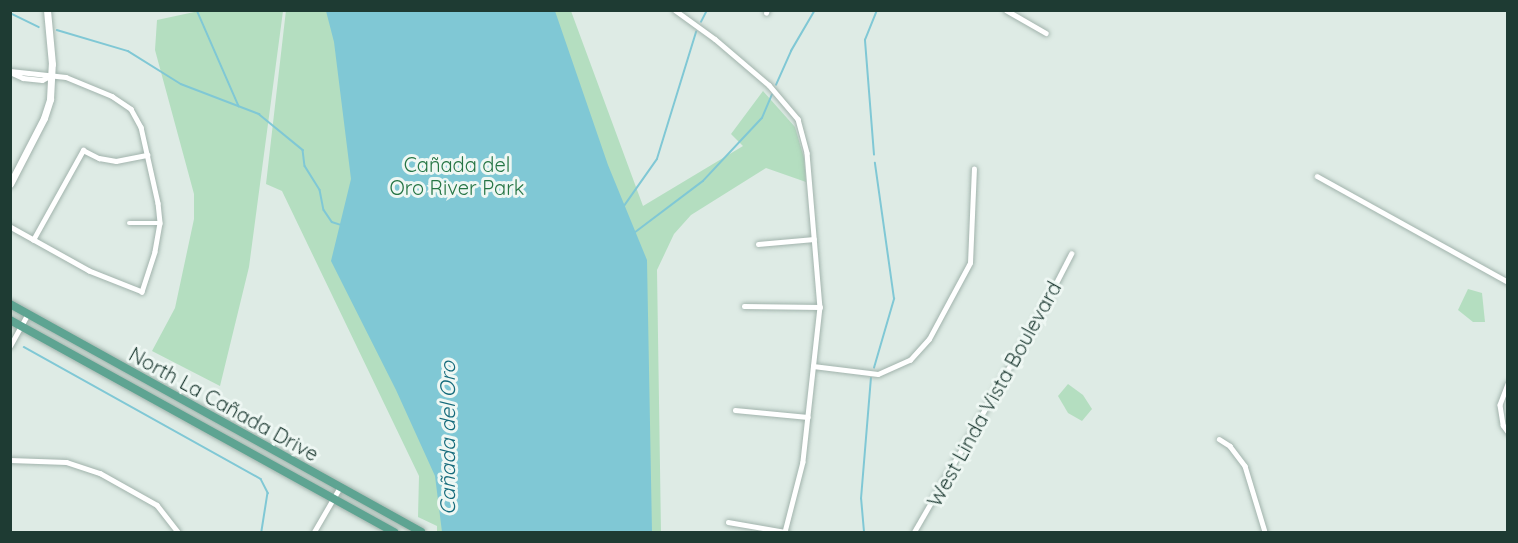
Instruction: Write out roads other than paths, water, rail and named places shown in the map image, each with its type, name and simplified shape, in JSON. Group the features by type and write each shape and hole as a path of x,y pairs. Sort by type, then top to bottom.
{"main road":[{"name":"North La Cañada Drive","path":"10,304 421,532"},
{"name":"North La Cañada Drive","path":"10,320 394,532"}],"street":[{"path":"11,181 44,118 52,92 47,10"},
{"path":"675,10 715,39 769,85 798,118 807,153 820,307 803,462 785,532 728,522"},
{"path":"1006,10 1046,33"},
{"path":"10,71 52,75 86,85 131,109 141,127 158,203 160,223 155,252 142,292 96,274 10,227"},
{"path":"33,240 83,150 99,158 116,161 147,155"},
{"path":"813,366 878,374 910,360 929,339 970,262 974,170"},
{"path":"1317,176 1508,282"},
{"path":"129,223 160,223"},
{"path":"758,244 814,239"},
{"name":"West Linda Vista Boulevard","path":"914,532 1040,314 1071,254"},
{"path":"744,306 820,307"},
{"path":"10,346 28,314"},
{"path":"1508,384 1500,405 1503,425 1508,432"},
{"path":"735,410 808,417"},
{"path":"1219,439 1230,446 1245,466 1265,532"},
{"path":"10,460 66,462 100,473 157,505 178,532"},
{"path":"314,532 340,487"}],"water":[{"name":"Cañada del Oro River Park","path":"326,11 555,11 608,165 647,260 652,532 442,532 435,476 396,390 331,261 351,179 334,42"}],"waterway":[{"path":"197,10 239,106"},
{"path":"701,22 707,10"},
{"path":"776,85 791,51 815,10"},
{"path":"874,155 865,40 877,10"},
{"path":"10,13 39,27"},
{"path":"57,30 128,51 181,84 259,114 303,150 305,166 320,190 324,210 332,222 341,225"},
{"path":"624,206 657,159 696,32"},
{"path":"634,233 703,181 762,118 772,95"},
{"path":"874,368 894,299 875,163"},
{"path":"24,347 261,479 268,493 262,532"},
{"path":"864,532 861,499 871,378"}],"water label":[{"name":"Cañada del Oro","path":"447,438"}]}
